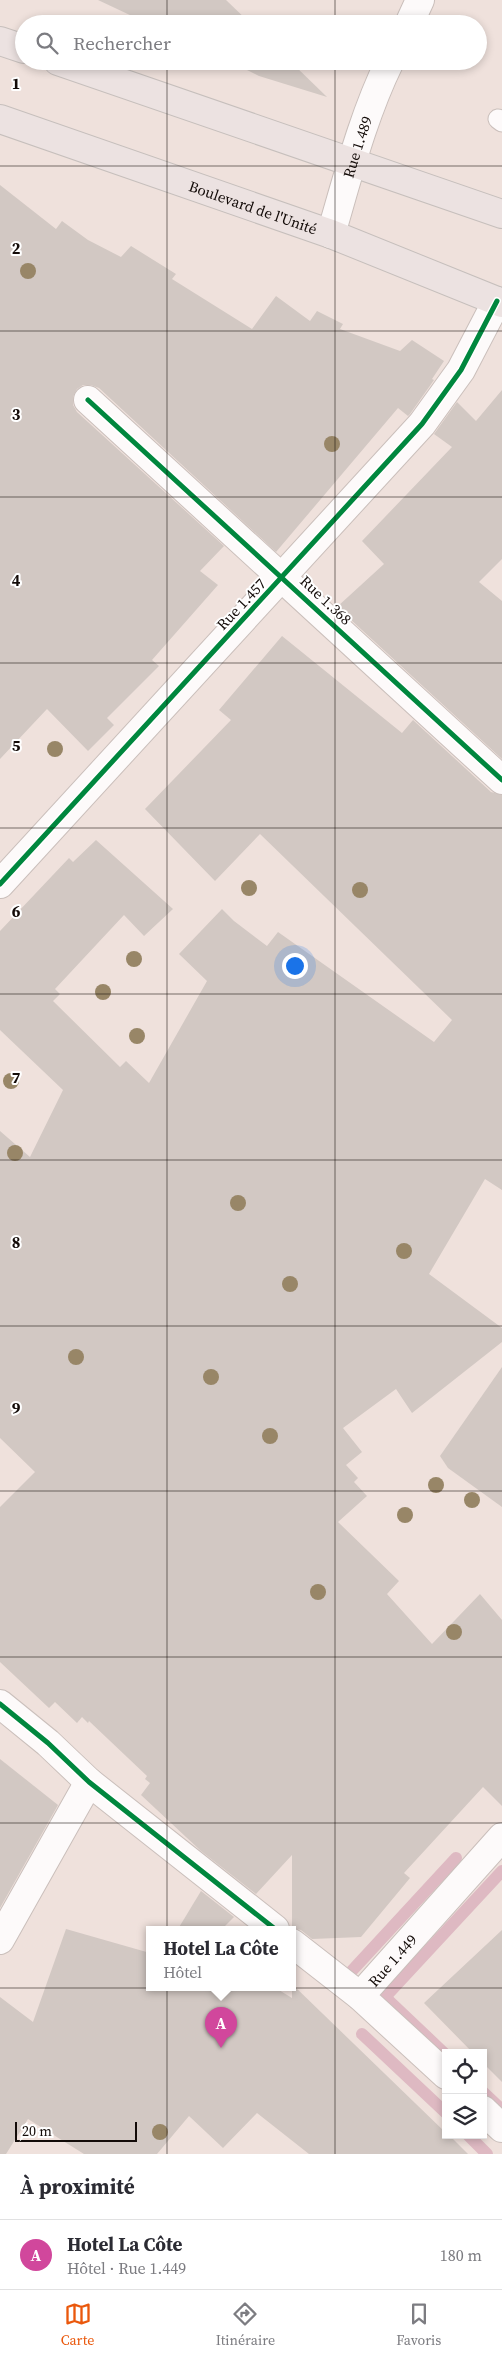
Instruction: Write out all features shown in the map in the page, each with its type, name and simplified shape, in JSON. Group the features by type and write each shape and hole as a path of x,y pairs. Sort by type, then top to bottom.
{"main road":[{"path":"0,41 15,46"},
{"path":"84,70 502,214"},
{"name":"Boulevard de l'Unité","path":"0,119 331,234 501,300"}],"street":[{"path":"413,15 420,0"},
{"name":"Rue 1.489","path":"331,234 352,162 386,70"},
{"name":"Rue 1.457","path":"0,884 283,577 426,418 461,370 501,300"},
{"name":"Rue 1.368","path":"88,400 502,780"},
{"path":"0,1704 48,1743 89,1782 271,1926"},
{"path":"0,1940 89,1782"},
{"name":"Rue 1.449","path":"442,2071 360,1996 502,1837"},
{"path":"296,1945 360,1996"},
{"path":"487,2114 502,2128"}],"building":[{"path":"98,0 226,0 242,15 130,15"},
{"path":"247,70 299,70 327,97 259,76"},
{"path":"0,185 56,229 62,221 88,240 121,257 131,246 176,274 172,279 252,329 276,296 310,321 317,311 343,324 340,329 400,351 412,340 444,361 432,379 434,380 410,414 408,416 398,408 276,552 99,388 83,385 77,389 73,397 73,405 77,412 224,546 200,571 218,585 152,660 159,666 107,718 114,725 88,751 47,709 0,759"},
{"path":"502,390 502,559 479,582 502,601 502,759 337,607 384,564 362,541 452,447 434,434 457,402 476,421"},
{"path":"282,636 402,733 413,720 491,792 502,795 502,1190 485,1179 429,1274 502,1328 502,1342 412,1413 396,1389 343,1428 362,1452 346,1465 358,1478 354,1482 367,1496 338,1522 399,1581 387,1594 432,1644 480,1594 502,1620 502,1806 483,1787 404,1873 410,1878 361,1937 312,1939 301,1930 296,1929 296,1926 292,1926 292,1855 256,1894 201,1851 141,1795 150,1783 145,1779 147,1776 89,1721 88,1723 82,1717 77,1723 55,1702 49,1708 0,1662 0,1507 35,1472 0,1438 0,1131 30,1157 63,1090 0,1030 0,931 69,858 73,862 96,840 173,909 144,936 124,915 55,989 60,994 53,1001 120,1067 126,1061 149,1083 207,981 179,954 222,909 234,921 267,946 278,932 434,1042 452,1020 260,834 215,881 145,809 231,720 219,710"},
{"path":"502,1367 502,1507 448,1468 440,1456"},
{"path":"0,1759 58,1805 0,1908"},
{"path":"201,1891 234,1917 225,1926 180,1926"},
{"path":"66,1929 146,1952 146,1991 281,1991 292,1998 292,1991 296,1991 296,1988 442,2129 442,2139 453,2139 468,2154 309,2154 257,2113 223,2148 189,2116 157,2154 84,2154 28,2119 6,2154 0,2154 0,1997 33,2022"},
{"path":"502,1930 502,2082 487,2067 487,2049 469,2049 424,2003"}],"waterway":[{"path":"348,1975 456,1858"},
{"path":"387,1995 502,1871"},
{"path":"387,1999 442,2051"},
{"path":"362,2034 442,2109"},
{"path":"485,2094 502,2110"},
{"path":"472,2139 487,2154"}],"cycle path":[{"path":"0,884 422,424 461,370 497,301"},
{"path":"88,400 502,780"},
{"path":"0,1704 48,1743 89,1782 271,1926"}],"place":[{"name":"Hotel La Côte","path":"221,2048"}]}
